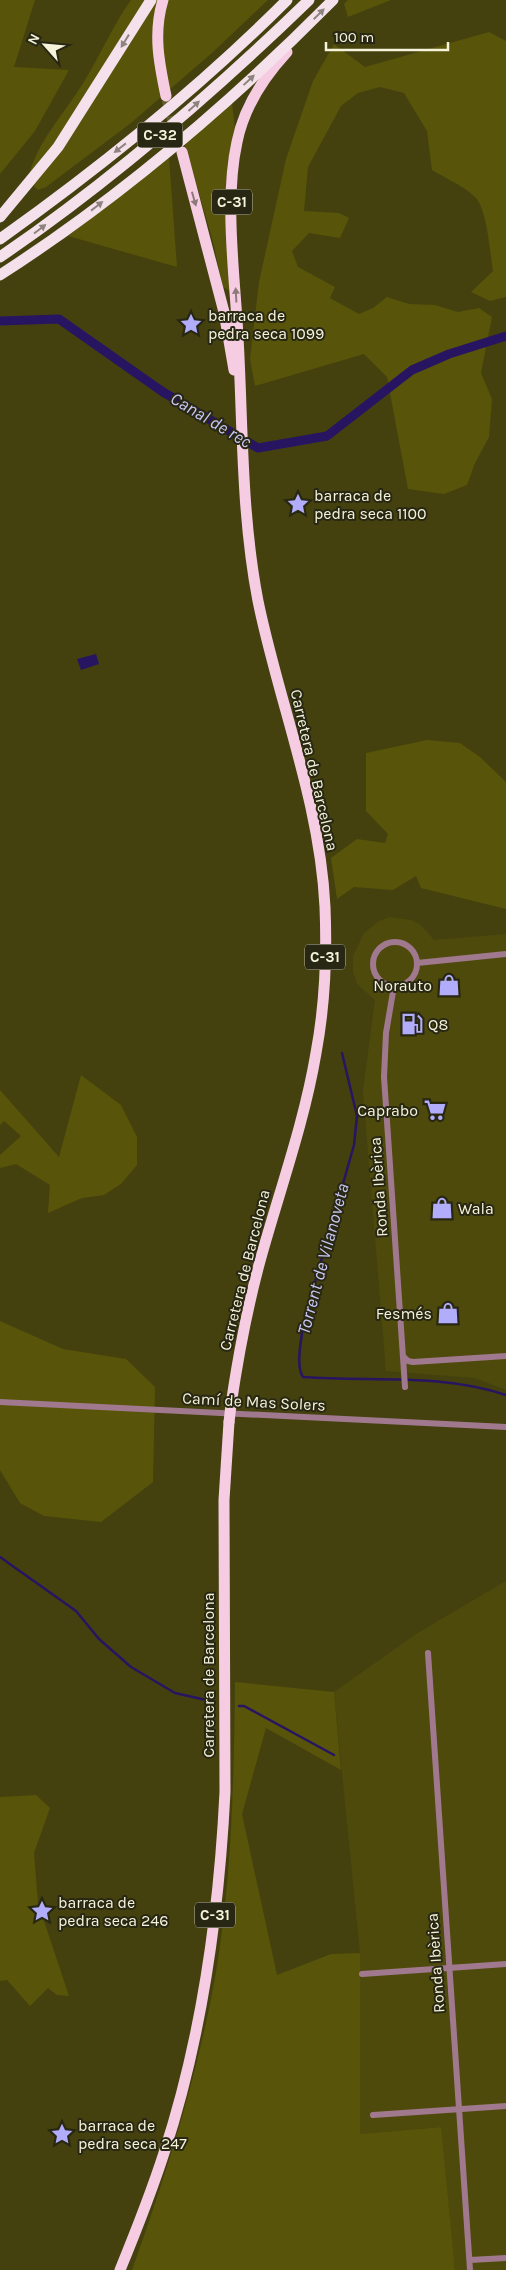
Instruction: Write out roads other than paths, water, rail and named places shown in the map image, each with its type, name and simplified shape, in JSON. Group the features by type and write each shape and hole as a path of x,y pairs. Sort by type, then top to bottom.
{"highway":[{"path":"0,217 58,147 152,0"},
{"path":"163,0 157,23 157,48 166,96"},
{"name":"C-32","path":"0,239 144,129 211,71 287,0"},
{"name":"C-32","path":"0,257 139,153 220,84 309,0"},
{"path":"0,275 72,225 147,168 198,126 305,29 333,0"},
{"name":"C-31","path":"240,396 232,188 237,141 257,89 305,29"},
{"name":"C-31","path":"182,152 224,312 240,396"},
{"name":"Carretera de Barcelona","path":"120,2270 164,2152 191,2050 203,1996 212,1940 223,1838 225,1704 224,1500 231,1405 252,1289 304,1107 316,1058 323,1005 326,948 325,904 313,818 266,639 250,550 240,396"}],"street":[{"path":"392,941 406,944 416,956 417,963 416,970 408,982 394,986 387,985 376,976 372,961 379,948 392,941"},
{"path":"417,963 506,954"},
{"name":"Ronda Ibèrica","path":"394,986 386,1033 384,1077 405,1387"},
{"path":"404,1357 408,1361 413,1362 506,1356"},
{"name":"Camí de Mas Solers","path":"0,1402 506,1427"},
{"name":"Ronda Ibèrica","path":"428,1653 470,2270"},
{"path":"362,1974 506,1964"},
{"path":"373,2115 506,2106"},
{"path":"470,2260 506,2258"}],"waterway":[{"name":"Canal de rec","path":"0,321 59,319 163,392 258,448 327,436 412,370 449,354 506,336"},
{"name":"Torrent de Vilanoveta","path":"342,1053 357,1116 354,1145 304,1321 299,1358 303,1377 431,1381 481,1388 506,1395"},
{"path":"0,1557 76,1611 99,1639 131,1667 175,1693 215,1702"},
{"path":"239,1706 244,1706 334,1755"}],"tunnel":[{"path":"167,100 181,150"}],"place":[{"name":"barraca de pedra seca 1099","path":"191,324"},
{"name":"barraca de pedra seca 1100","path":"298,504"},
{"name":"Norauto","path":"449,985"},
{"name":"Q8","path":"412,1024"},
{"name":"Caprabo","path":"435,1110"},
{"name":"Wala","path":"442,1208"},
{"name":"Fesmés","path":"448,1313"},
{"name":"barraca de pedra seca 246","path":"42,1911"},
{"name":"barraca de pedra seca 247","path":"62,2134"}]}
